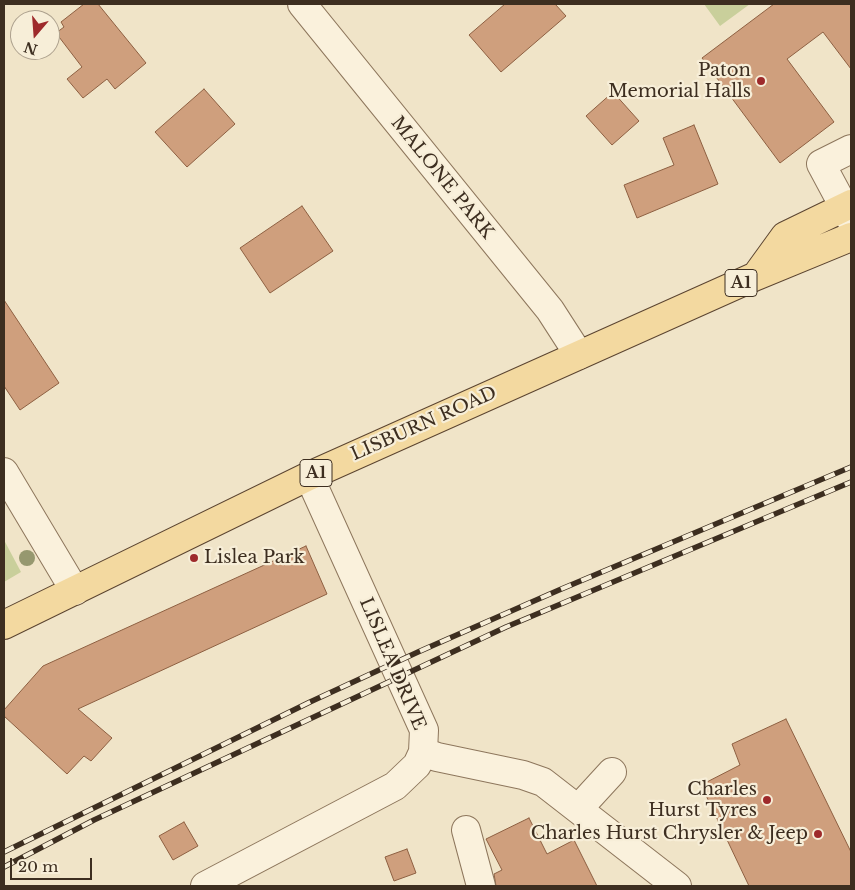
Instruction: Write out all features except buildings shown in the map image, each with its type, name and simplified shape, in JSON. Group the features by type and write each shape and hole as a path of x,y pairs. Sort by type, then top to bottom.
{"main road":[{"name":"A1","path":"756,276 785,236 849,210"},
{"name":"LISBURN ROAD","path":"4,625 310,476 579,355 633,333 756,276 851,237"}],"street":[{"name":"MALONE PARK","path":"302,4 550,310 579,355"},
{"path":"849,210 821,164 851,149"},
{"path":"4,472 75,592"},
{"name":"LISLEA DRIVE","path":"204,886 395,786 417,765 423,752 424,730 310,476"},
{"path":"423,752 437,758 523,775 543,782 579,808 677,886"},
{"path":"579,808 612,772"},
{"path":"466,830 480,886"}],"green space":[{"path":"704,4 750,4 720,26"},
{"path":"4,540 21,572 4,582"}],"railway":[{"path":"4,852 310,702 418,652 559,590 851,467"},
{"path":"4,867 94,820 506,627 851,482"}],"place":[{"name":"Paton Memorial Halls","path":"761,81"},
{"name":"Lislea Park","path":"194,558"},
{"name":"Charles Hurst Tyres","path":"767,800"},
{"name":"Charles Hurst Chrysler & Jeep","path":"818,834"}]}
